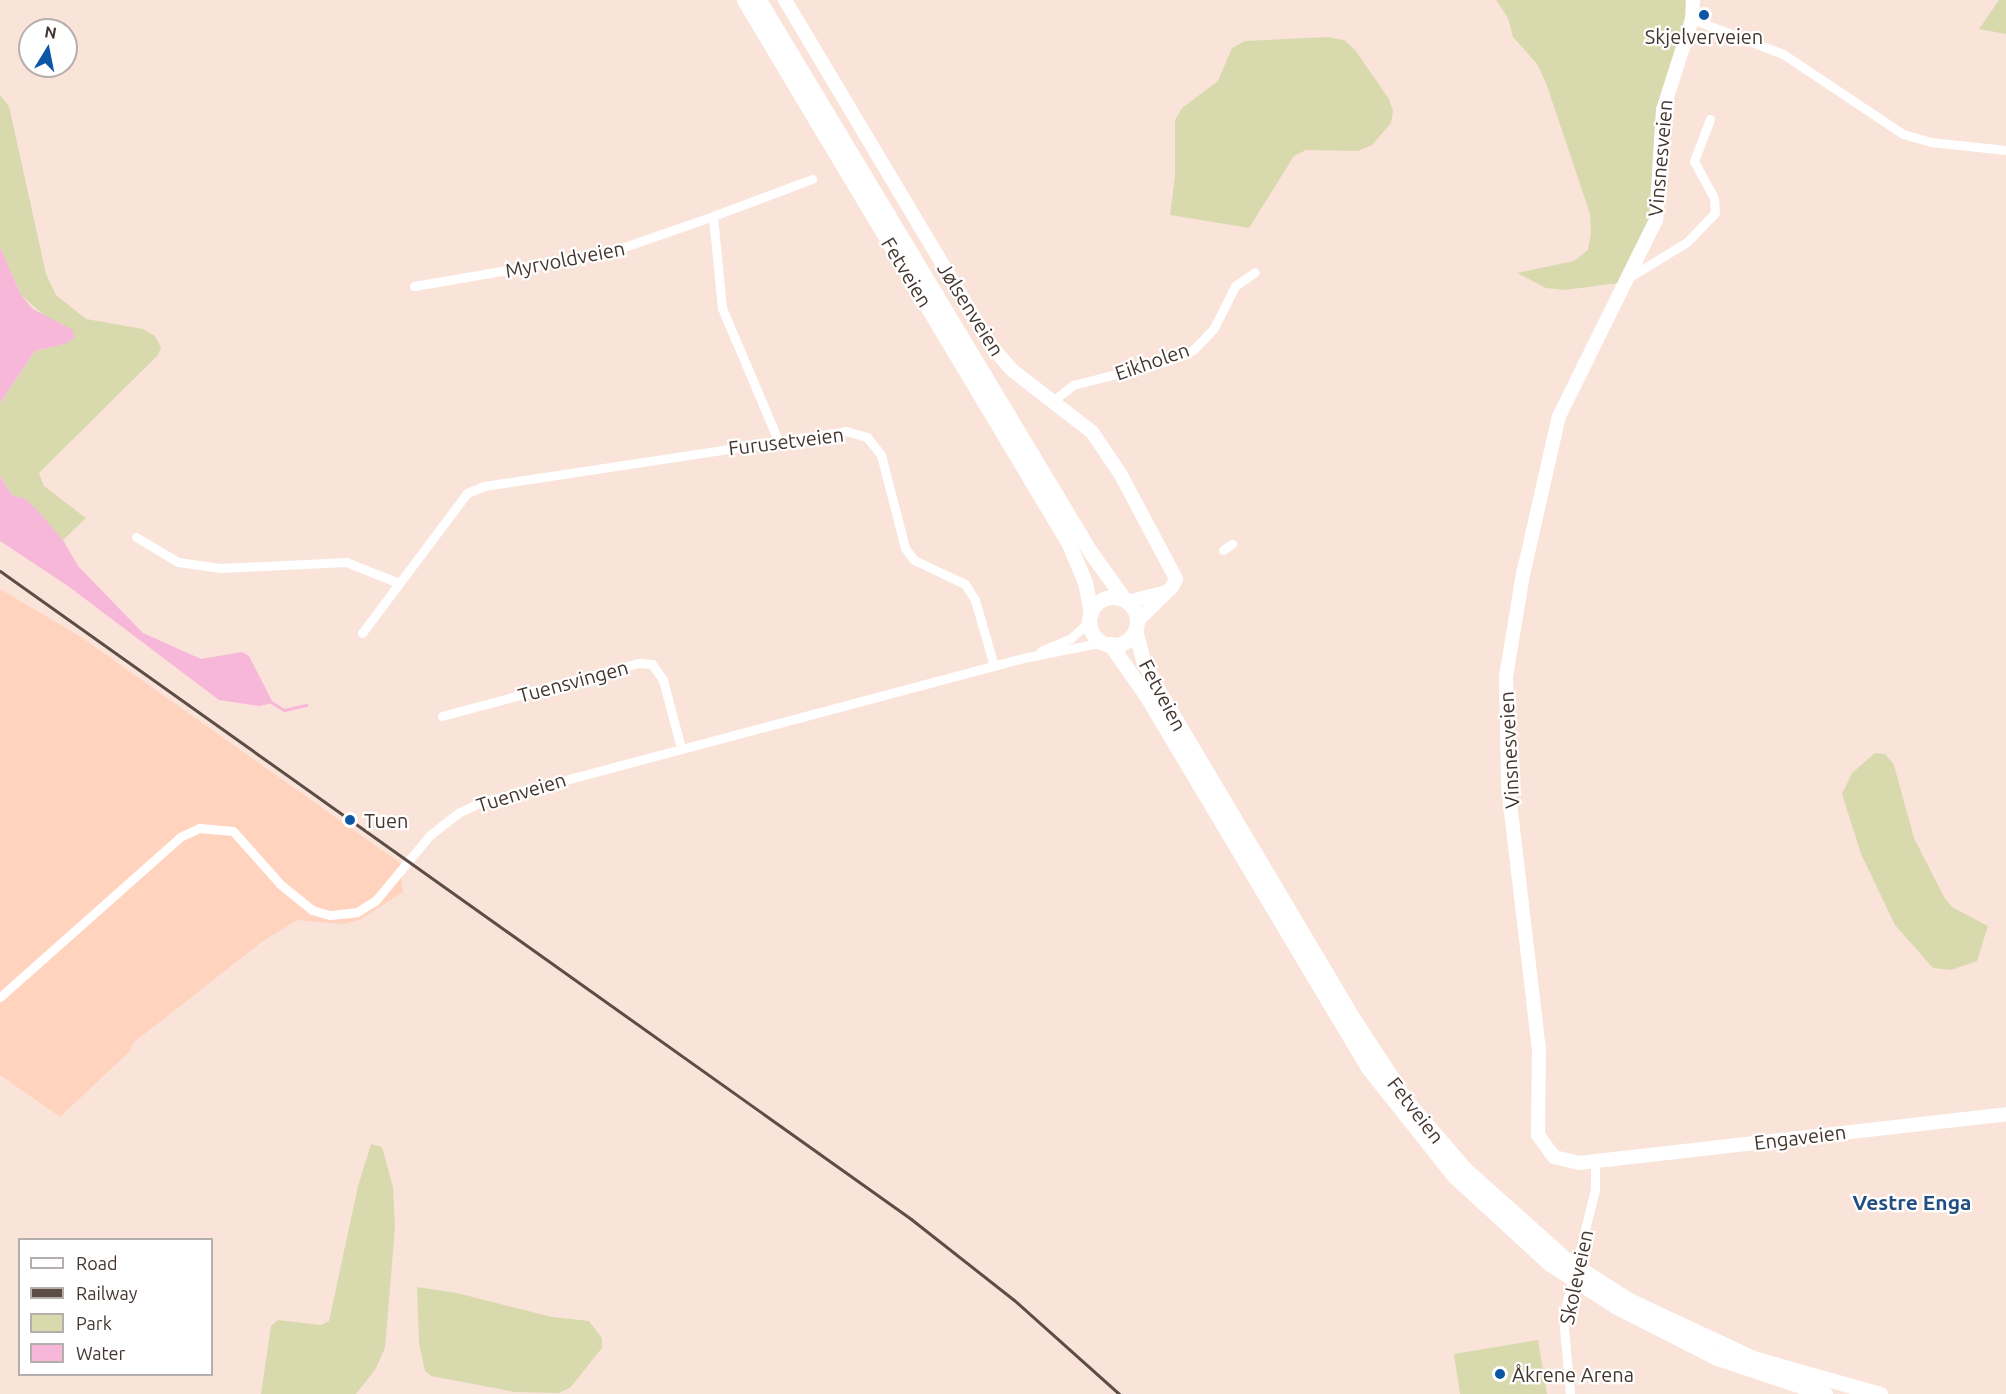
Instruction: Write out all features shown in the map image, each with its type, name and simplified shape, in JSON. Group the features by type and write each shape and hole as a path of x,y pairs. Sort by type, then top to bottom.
{"highway":[{"name":"Fetveien","path":"744,0 1069,544 1085,582 1090,617"},
{"name":"Fetveien","path":"759,0 1097,563 1126,601"},
{"path":"1105,598 1126,601 1136,626 1125,641 1107,643 1094,634 1090,617 1105,598"},
{"name":"Fetveien","path":"1136,626 1143,660 1158,690 1364,1038 1409,1104 1465,1169 1568,1261 1629,1300 1753,1358 1880,1394"},
{"name":"Fetveien","path":"1107,643 1147,697 1369,1069 1455,1178 1550,1263 1615,1306 1717,1358 1825,1394"}],"main road":[{"name":"Jølsenveien","path":"785,0 992,347 1012,369 1092,432 1115,463 1175,575 1174,584 1167,592"},
{"name":"Vinsnesveien","path":"1595,1161 1561,1161 1548,1153 1538,1135 1539,1048 1508,786 1504,702 1523,574 1559,416 1656,220 1665,99 1692,19 1693,0"},
{"path":"1126,601 1167,592"},
{"path":"1136,626 1167,592"},
{"name":"Engaveien","path":"1595,1161 2006,1114"}],"street":[{"path":"1692,19 1783,54 1903,134 1931,142 2006,150"},
{"name":"Vinsnesveien","path":"1628,278 1687,242 1715,213 1714,198 1694,161 1710,119"},
{"name":"Myrvoldveien","path":"414,286 607,253 812,179"},
{"path":"713,216 722,308 777,440"},
{"name":"Eikholen","path":"1053,401 1073,385 1167,361 1193,350 1215,328 1235,286 1255,272"},
{"name":"Furusetveien","path":"362,633 467,493 483,486 838,431 860,434 871,441 884,463 906,548 914,560 965,584 975,600 994,666"},
{"path":"136,537 178,562 220,568 346,562 399,584"},
{"path":"1223,550 1232,544"},
{"name":"Tuenveien","path":"1023,658 1071,638 1090,617"},
{"name":"Tuenveien","path":"0,997 180,837 199,828 233,831 300,902 312,910 342,915 357,912 376,900 430,835 458,813 501,795 1023,658 1107,643"},
{"name":"Tuensvingen","path":"442,716 639,663 652,664 663,680 681,748"},
{"name":"Skoleveien","path":"1570,1394 1565,1309 1595,1190 1595,1161"}],"shaded area":[{"name":"Tuen","path":"0,589 81,637 400,863 403,892 360,920 342,924 297,920 263,941 133,1043 130,1051 60,1117 0,1075"}],"green space":[{"path":"1496,0 1685,0 1688,11 1662,108 1651,228 1618,283 1565,290 1546,288 1517,273 1574,261 1588,250 1591,233 1590,214 1546,83 1537,64 1513,37 1508,18"},
{"path":"1999,0 2006,0 2006,34 1979,29"},
{"path":"1327,37 1344,40 1355,50 1389,99 1393,111 1391,123 1372,145 1358,151 1306,150 1294,156 1249,228 1170,215 1175,176 1175,120 1182,108 1218,81 1232,48 1245,41"},
{"path":"0,95 9,106 46,274 56,295 86,319 143,329 155,336 161,347 158,355 39,473 44,486 86,518 63,540 26,500 12,495 0,476 0,403 35,351 65,344 47,318 21,295 0,247"},
{"path":"1875,753 1885,754 1894,765 1914,838 1944,897 1952,907 1988,926 1977,961 1951,970 1933,968 1895,925 1861,854 1842,794 1852,773"},
{"path":"371,1144 382,1147 393,1187 395,1227 385,1348 375,1370 356,1394 261,1394 271,1326 278,1320 321,1325 329,1321 358,1186"},
{"path":"417,1287 457,1293 552,1317 589,1321 602,1338 602,1348 570,1388 558,1393 515,1392 431,1376 425,1371 419,1344"},
{"name":"Åkrene Arena","path":"1538,1340 1547,1394 1460,1394 1454,1354"}],"water":[{"path":"0,247 21,295 33,309 73,330 74,338 65,344 35,351 0,403"},
{"path":"0,476 12,495 26,499 39,512 63,540 78,566 143,633 201,659 242,652 249,656 273,703 259,706 219,700 68,586 0,541"}],"waterway":[{"path":"271,702 284,710 306,705"}],"railway":[{"path":"0,571 911,1219 1014,1300 1119,1394"}],"place":[{"name":"Skjelverveien","path":"1704,15"},
{"name":"Tuen","path":"350,820"},
{"name":"Åkrene Arena","path":"1500,1374"}],"district":[{"name":"Vestre Enga","path":"1912,1202"}]}
